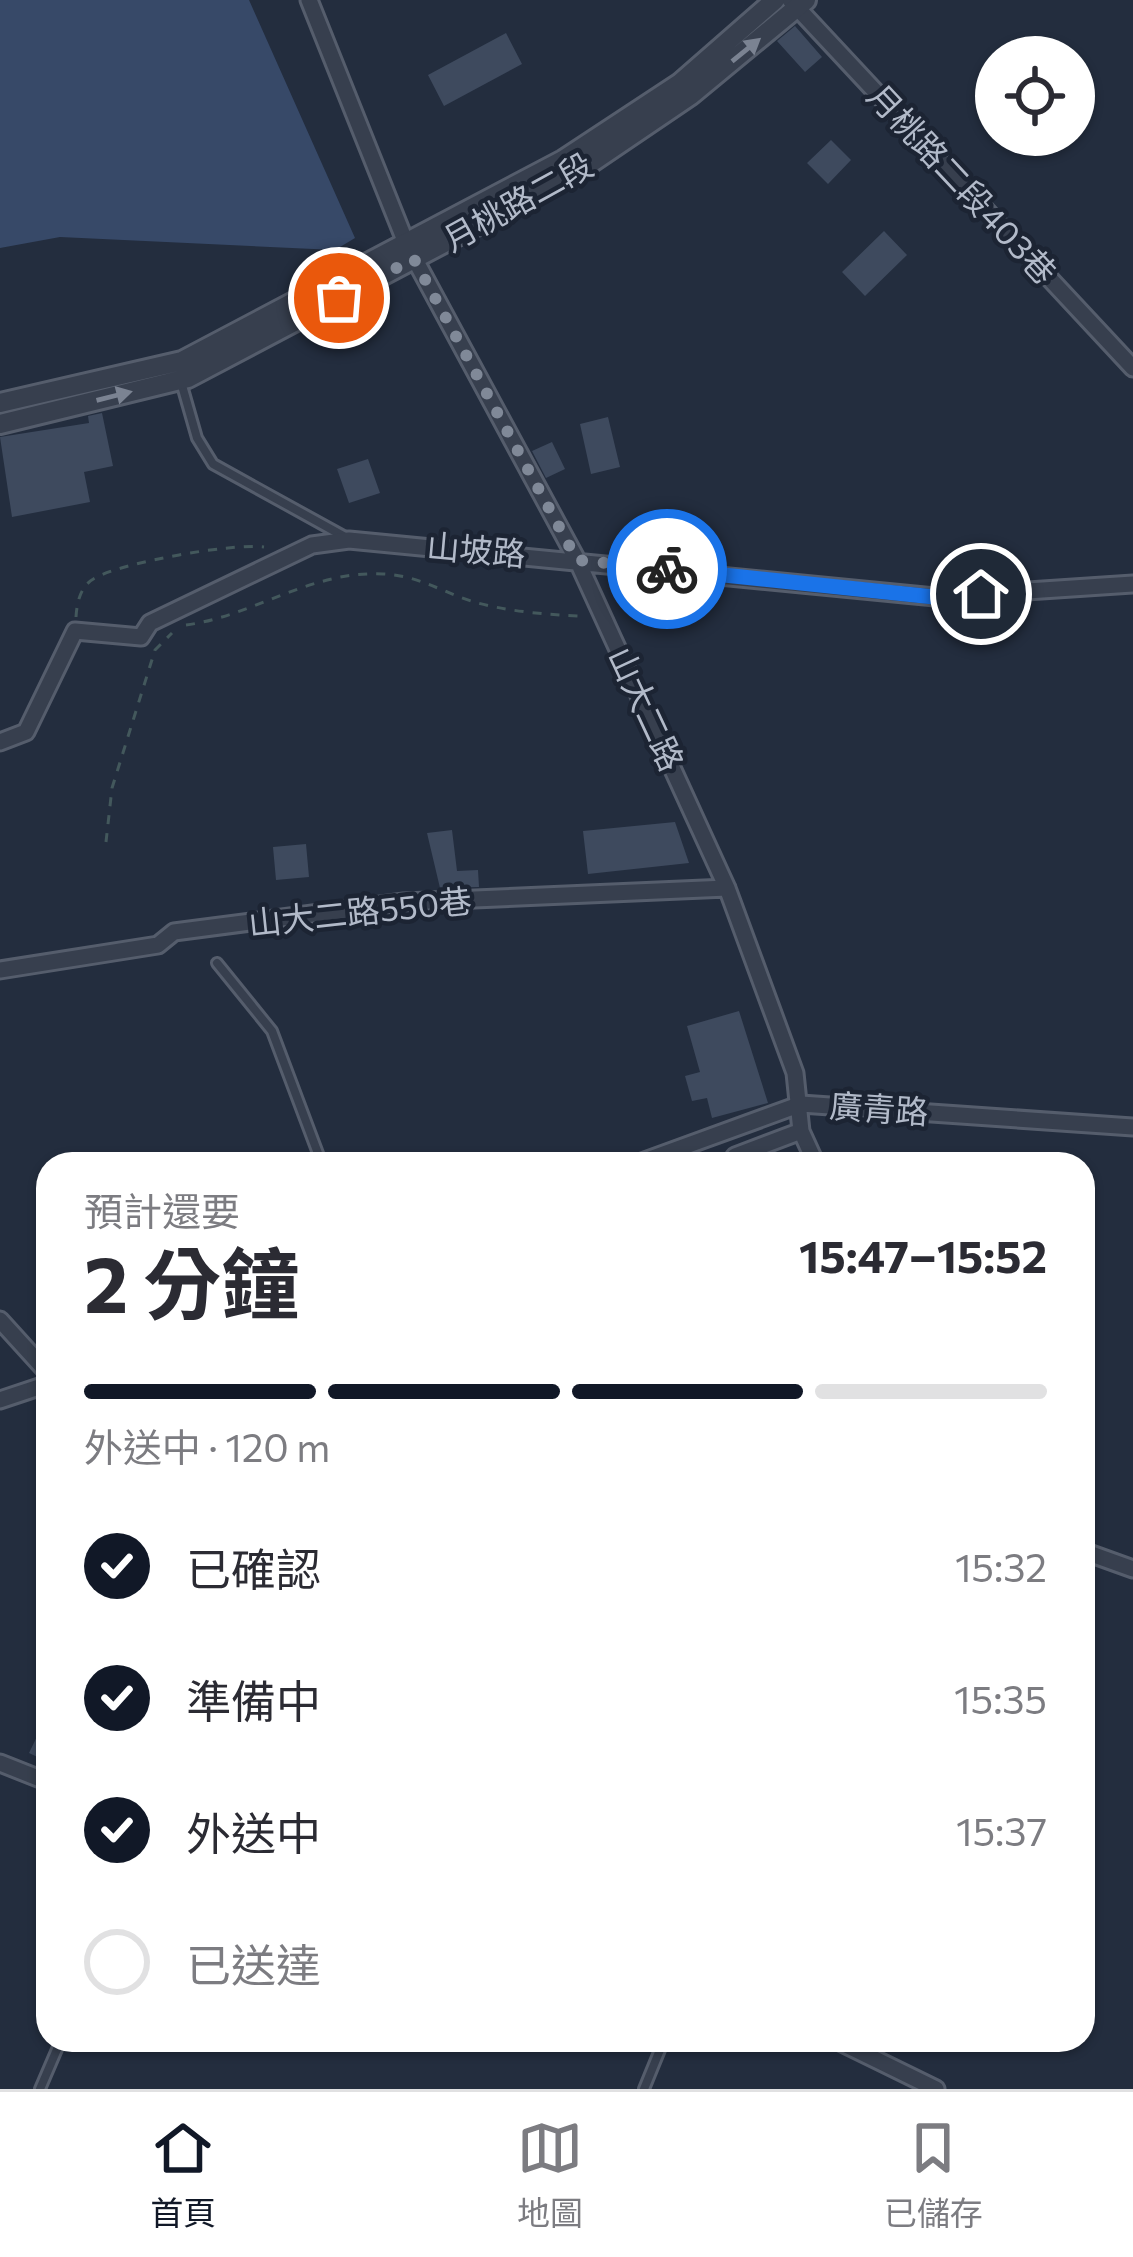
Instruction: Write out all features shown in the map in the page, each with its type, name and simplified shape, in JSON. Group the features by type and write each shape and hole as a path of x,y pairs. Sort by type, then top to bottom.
{"street":[{"name":"山大二路","path":"309,0 410,251 577,560 727,888 801,1104 802,1131"},
{"name":"月桃路二段","path":"0,424 180,380 563,160 680,83 775,0"},
{"name":"月桃路二段","path":"0,403 182,361 573,175 692,95 798,3"},
{"name":"月桃路二段403巷","path":"798,3 1133,368"},
{"name":"山坡路","path":"70,637 142,637 150,623 312,545 349,540 934,597 1133,584"},
{"path":"0,742 26,732 70,637"},
{"name":"山大二路550巷","path":"0,970 158,945 174,932 404,902 727,888"},
{"name":"廣青路","path":"669,1152 801,1104 1133,1127"},
{"path":"746,1152 802,1131 811,1152"},
{"path":"0,1320 36,1360"},
{"path":"0,1400 36,1388"},
{"path":"1095,1555 1133,1569"},
{"path":"0,1763 36,1778"},
{"path":"860,2052 936,2089"}],"lane":[{"path":"180,380 197,438 213,464 349,540"},
{"path":"217,963 272,1030 318,1152"},
{"path":"40,2089 56,2052"},
{"path":"644,2089 659,2052"}],"path":[{"path":"70,637 82,590 96,577 235,548 257,546 295,554"},
{"path":"106,842 112,788 155,650 180,626 223,618 298,586 378,573 420,578 472,601 579,616 601,611"}],"water":[{"path":"0,0 249,0 355,238 335,250 60,237 0,248"}],"building":[{"path":"795,26 822,57 805,72 777,41"},
{"path":"506,33 522,64 444,106 428,75"},
{"path":"831,140 851,160 828,184 807,163"},
{"path":"884,231 907,255 865,296 842,272"},
{"path":"102,413 113,466 84,472 90,502 12,517 0,437 89,423 88,416"},
{"path":"608,417 620,467 591,474 580,424"},
{"path":"552,442 565,469 546,478 532,451"},
{"path":"368,459 380,493 349,503 337,469"},
{"path":"675,822 689,863 588,874 583,831"},
{"path":"452,830 457,871 478,870 479,887 440,888 427,833"},
{"path":"306,844 309,877 276,880 273,847"},
{"path":"739,1011 768,1103 712,1118 707,1098 692,1101 685,1076 700,1072 687,1026"}],"way so far":[{"path":"339,298 414,259 577,560 667,569"}],"route":[{"path":"667,569 934,597 981,594"}]}
